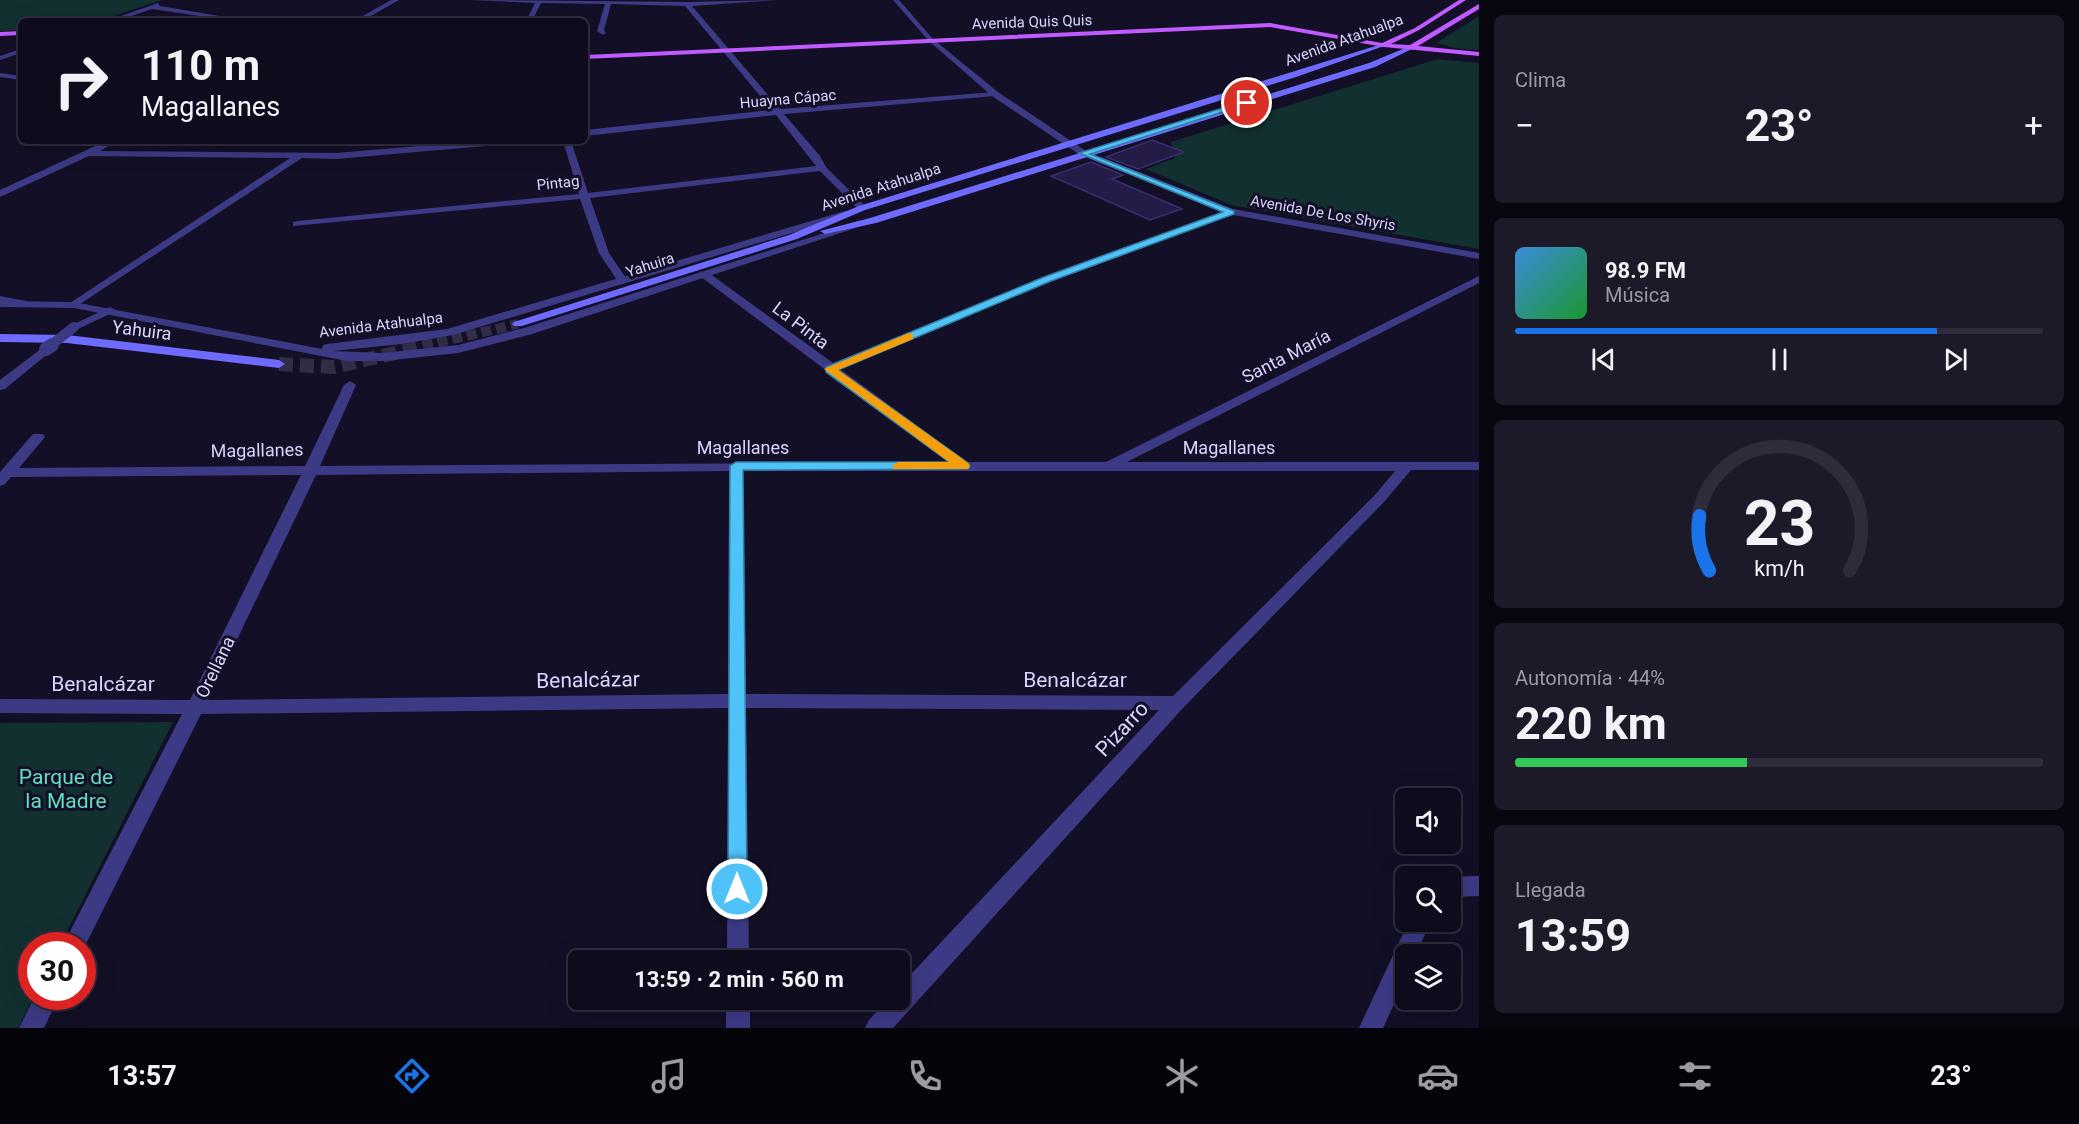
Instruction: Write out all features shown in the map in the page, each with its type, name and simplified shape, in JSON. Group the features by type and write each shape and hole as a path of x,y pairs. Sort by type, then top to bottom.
{"main road":[{"name":"Avenida Atahualpa","path":"856,210 1384,45 1417,29 1463,0"},
{"path":"1410,48 1479,6"},
{"name":"Avenida Quis Quis","path":"588,57 1270,25 1384,45 1479,54"},
{"path":"0,36 18,35"},
{"name":"Avenida Atahualpa","path":"872,221 1083,153 1372,65 1410,48"},
{"path":"793,237 856,210"},
{"path":"793,237 872,221"},
{"name":"Yahuira","path":"518,324 793,237"},
{"name":"Yahuira","path":"0,338 67,339 279,364"}],"street":[{"path":"119,18 172,0"},
{"path":"363,18 396,0"},
{"path":"473,0 687,4 775,0"},
{"name":"Avenida De Los Shyris","path":"896,0 931,40 995,94 1066,144 1083,153 1231,212 1479,256"},
{"path":"532,18 539,2"},
{"path":"603,33 600,31 608,3"},
{"path":"687,4 817,158 822,168 856,210"},
{"path":"151,7 225,18"},
{"path":"0,58 18,52"},
{"path":"0,75 18,78"},
{"name":"Huayna Cápac","path":"588,133 777,112 995,94"},
{"path":"0,194 106,144"},
{"path":"87,153 298,157 372,154 477,144"},
{"path":"568,144 604,253 623,281"},
{"path":"74,305 298,157"},
{"name":"Pintag","path":"297,224 584,196 822,168"},
{"name":"Avenida Atahualpa","path":"293,348 322,348 402,340 449,332 856,210"},
{"path":"830,369 1048,279 1231,212"},
{"name":"Avenida Atahualpa","path":"0,304 74,305 110,310 293,348 359,357 383,357 458,349 528,331 872,221"},
{"name":"La Pinta","path":"705,275 963,466"},
{"name":"Santa María","path":"1109,466 1479,279"},
{"path":"0,299 22,303"},
{"path":"0,386 74,327 110,310"},
{"name":"Orellana","path":"81,932 196,707 312,469 350,385"},
{"path":"3,477 38,437"},
{"path":"736,466 738,950"},
{"name":"Magallanes","path":"3,477 312,469 736,466 1479,466"},
{"name":"Pizarro","path":"877,1028 1177,703 1379,499 1406,467"},
{"name":"Benalcázar","path":"0,706 196,707 736,701 1177,703"},
{"path":"1461,886 1479,886"},
{"path":"1371,1028 1415,932"},
{"path":"31,1028 40,1010"},
{"path":"738,1010 738,1028"}],"green space":[{"path":"0,0 162,0 107,18 18,18 18,30 0,31"},
{"path":"1479,16 1479,50 1455,48 1436,43"},
{"path":"1438,59 1479,63 1479,249 1231,205 1146,169 1175,158 1171,142"},
{"name":"Parque de la Madre","path":"173,722 67,932 18,932 18,1010 27,1010 18,1028 0,1028 0,723"}],"building":[{"path":"1152,140 1184,152 1138,169 1106,157"},
{"path":"1091,162 1123,175 1112,179 1182,209 1150,220 1051,176"}],"tunnel":[{"path":"423,346 518,324"},
{"path":"279,364 334,367 430,345"}],"slow traffic":[{"path":"898,466 963,466 830,369 909,337"}],"route":[{"path":"737,889 736,466 963,466 830,369 1048,279 1231,212 1083,153 1247,103"}]}
